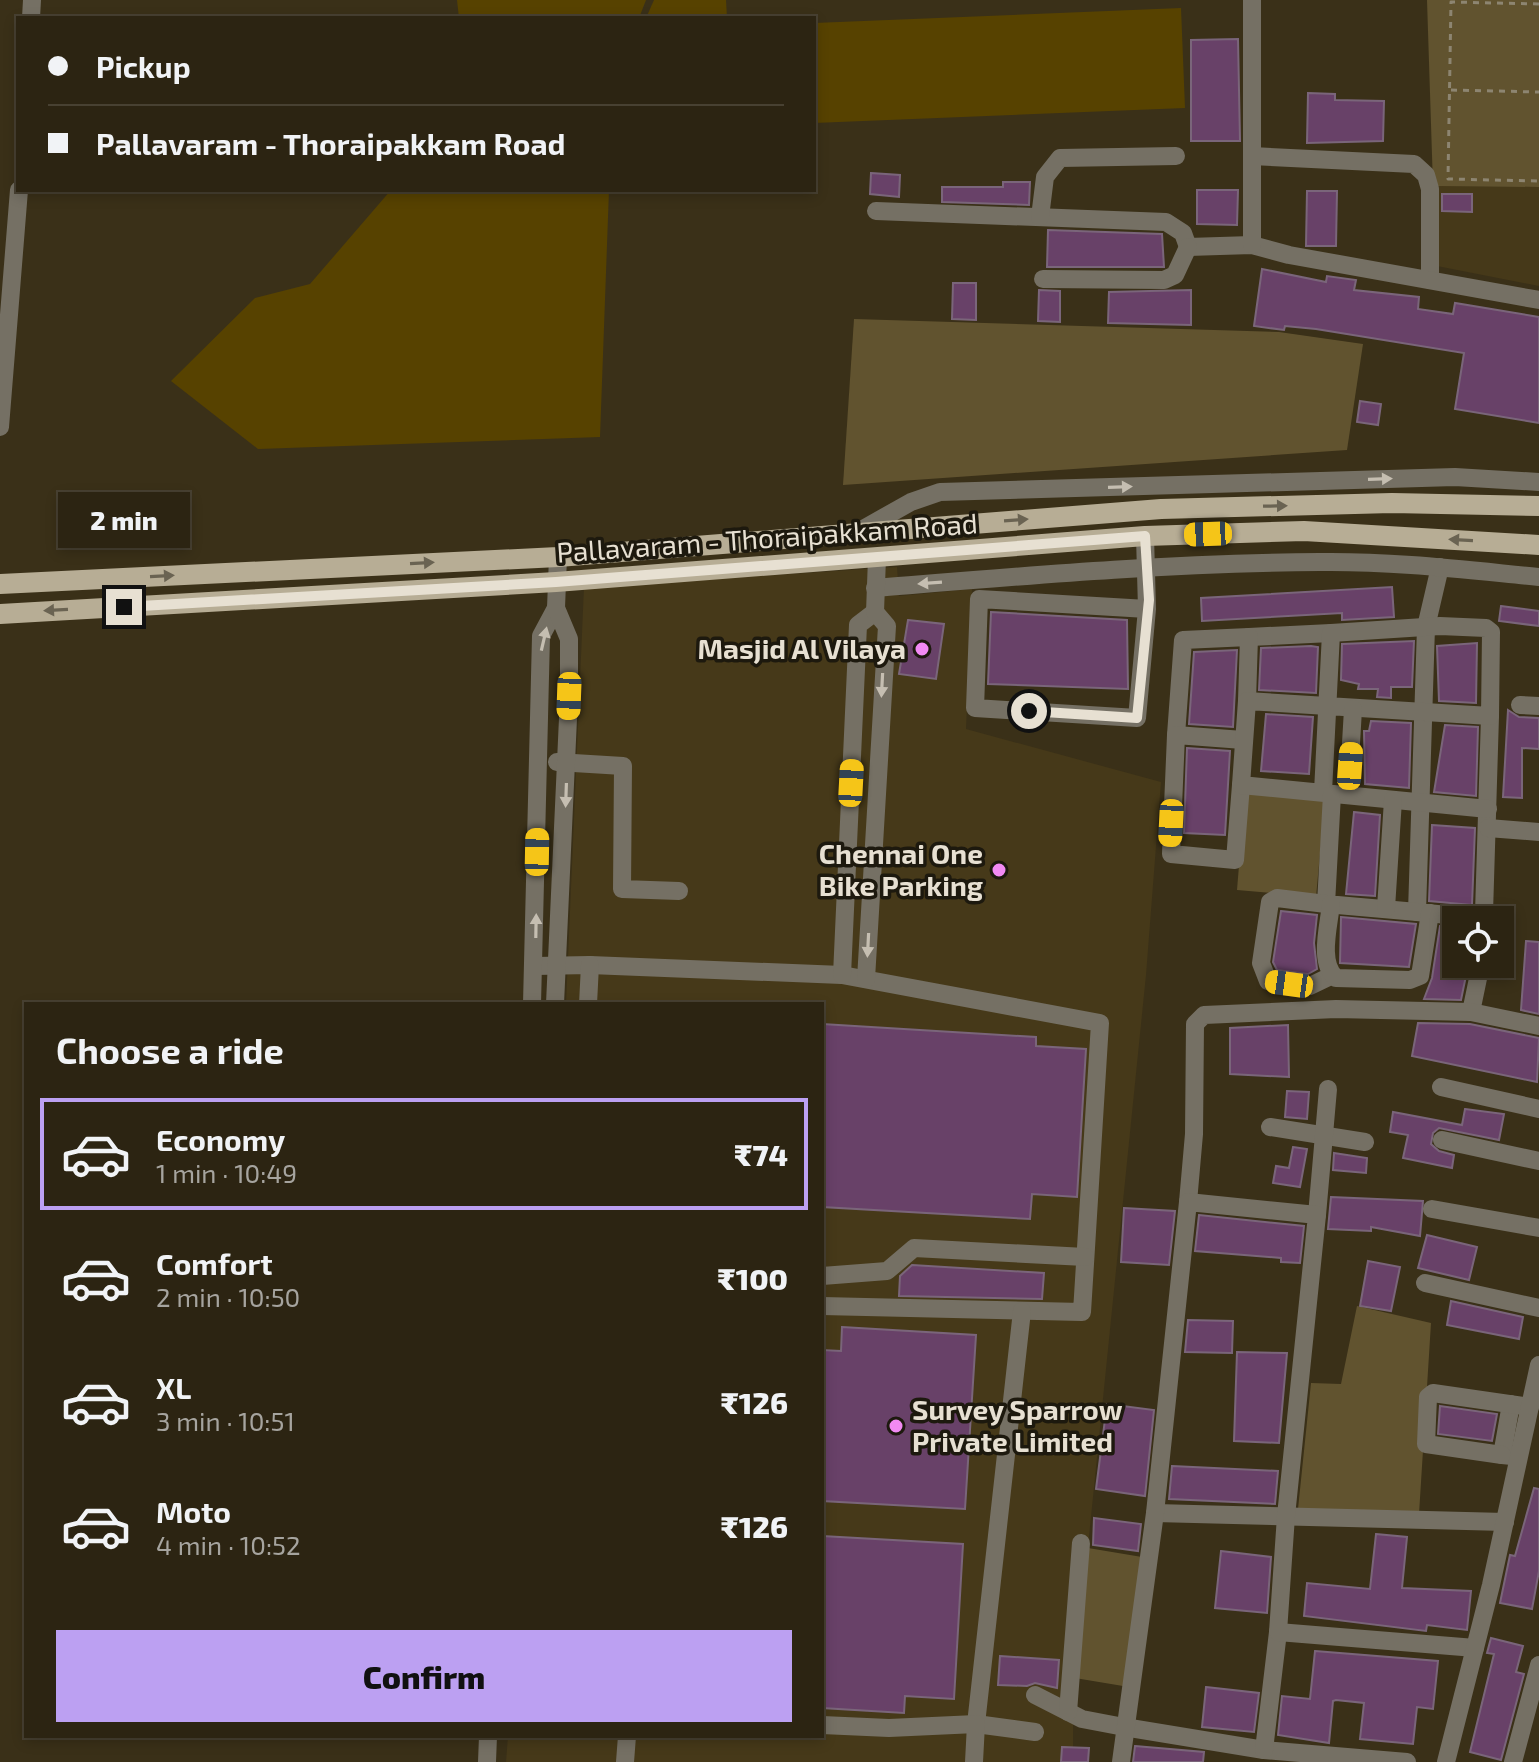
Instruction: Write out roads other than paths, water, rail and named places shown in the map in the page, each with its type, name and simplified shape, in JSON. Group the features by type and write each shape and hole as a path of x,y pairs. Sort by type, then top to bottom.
{"main road":[{"name":"Pallavaram - Thoraipakkam Road","path":"0,584 558,557 1161,509 1392,503 1539,506"},
{"name":"Pallavaram - Thoraipakkam Road","path":"0,614 556,582 1145,536 1304,531 1539,545"}],"street":[{"path":"1252,0 1252,245"},
{"path":"1040,217 1045,177 1060,158 1176,156"},
{"path":"1252,156 1414,164 1426,175 1430,189 1430,280"},
{"path":"0,427 19,192"},
{"path":"876,211 1166,222 1183,233 1188,247 1175,275 1164,280 1043,279"},
{"path":"1188,247 1252,245 1539,300"},
{"path":"856,533 911,502 940,492 1455,477 1539,482"},
{"path":"1145,536 1147,609 1137,718 975,708 979,599 1147,609"},
{"path":"555,1002 567,762 569,639 556,608 558,557"},
{"path":"866,979 887,626 875,612 877,558"},
{"path":"875,588 1147,567 1322,562 1446,567 1539,577"},
{"path":"1249,637 1235,860 1171,854 1183,640 1433,626 1490,629 1490,822 1484,913 1478,918 1423,913 1386,908 1328,904 1277,898 1270,902 1261,970 1268,981 1310,986 1333,975 1410,980 1420,976 1423,913 1423,711 1433,626 1446,567"},
{"path":"532,1002 541,636 556,608"},
{"path":"842,975 858,625 875,612"},
{"path":"1331,633 1329,708 1334,794 1326,959 1333,975"},
{"path":"1247,701 1490,716"},
{"path":"1520,705 1539,706"},
{"path":"1334,794 1353,709"},
{"path":"1176,735 1243,740"},
{"path":"539,760 623,766 622,889 679,891"},
{"path":"1241,785 1422,802 1490,822 1539,832"},
{"path":"1386,908 1393,800"},
{"path":"536,883 562,885"},
{"path":"588,1002 590,965"},
{"path":"535,966 558,968 590,965 842,975 1100,1023 1082,1312 824,1306"},
{"path":"1471,1012 1478,978"},
{"path":"1121,1762 1155,1513 1188,1202 1194,1134 1195,1024 1204,1015 1336,1009 1471,1012 1539,1026"},
{"path":"1441,1087 1539,1109"},
{"path":"1264,1750 1278,1632 1286,1516 1328,1089"},
{"path":"1270,1127 1365,1142"},
{"path":"1442,1140 1539,1161"},
{"path":"1188,1202 1317,1215"},
{"path":"1432,1209 1539,1228"},
{"path":"824,1276 872,1275 887,1271 914,1248 1085,1257"},
{"path":"1425,1283 1539,1308"},
{"path":"974,1762 1022,1311"},
{"path":"1446,1762 1505,1522 1510,1456 1520,1406 1539,1365"},
{"path":"1510,1456 1426,1444 1428,1397 1433,1393 1520,1406"},
{"path":"1155,1513 1505,1522"},
{"path":"1068,1712 1081,1543"},
{"path":"1278,1632 1475,1648"},
{"path":"1513,1762 1538,1661"},
{"path":"1035,1695 1082,1719 1124,1727 1264,1750 1407,1762"},
{"path":"824,1725 889,1728 976,1724 1035,1732"},
{"path":"487,1762 488,1738"},
{"path":"625,1762 627,1738"}],"place":[{"name":"Masjid Al Vilaya","path":"922,649"},
{"name":"Chennai One Bike Parking","path":"999,870"},
{"name":"Survey Sparrow Private Limited","path":"896,1426"}]}
